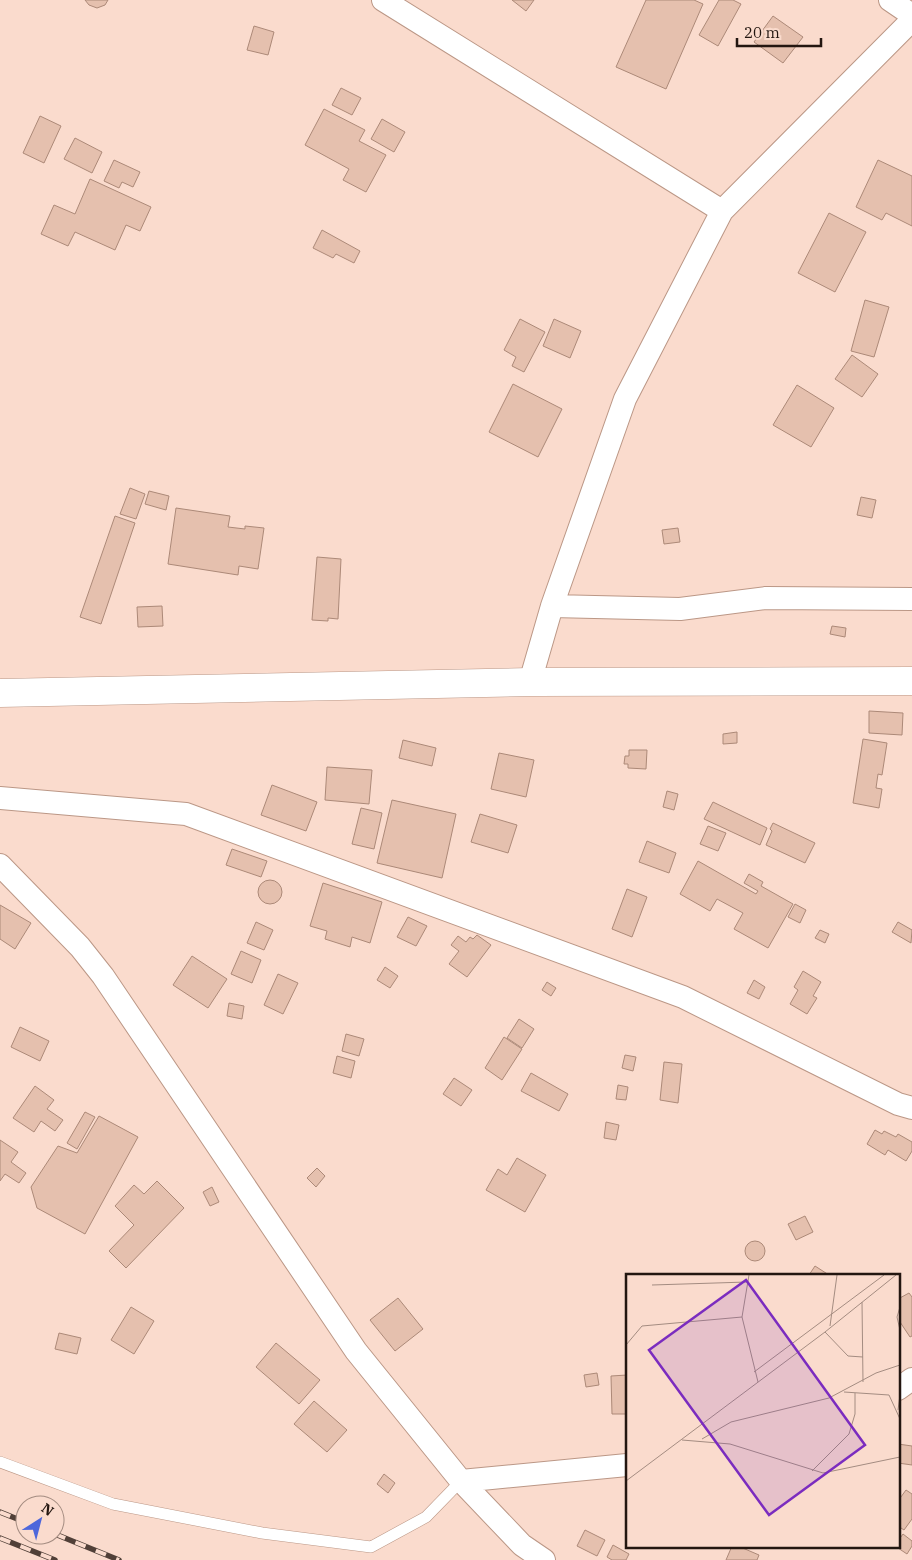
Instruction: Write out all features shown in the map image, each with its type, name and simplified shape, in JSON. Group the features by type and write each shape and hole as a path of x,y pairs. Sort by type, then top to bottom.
{"street":[{"path":"383,0 722,211"},
{"path":"890,0 912,15"},
{"path":"530,682 552,606 625,399 722,211 912,20"},
{"path":"552,606 680,609 766,598 912,599"},
{"path":"0,693 530,682 912,681"},
{"path":"0,798 186,814 683,997 898,1104 912,1108"},
{"path":"0,865 80,947 102,976 356,1351 462,1481 522,1545 544,1560"},
{"path":"900,1388 912,1379"},
{"path":"462,1481 626,1465"}],"lane":[{"path":"0,1462 113,1504 262,1533 371,1547 426,1517 462,1481"}],"building":[{"path":"85,0 108,0 105,5 97,8 89,5"},
{"path":"512,0 534,0 526,11"},
{"path":"646,0 694,0 703,4 666,89 616,67"},
{"path":"719,0 733,0 741,4 718,46 699,35"},
{"path":"773,16 803,37 783,63 754,42"},
{"path":"254,26 274,32 268,55 247,50"},
{"path":"341,88 361,98 352,115 332,105"},
{"path":"324,109 365,130 359,141 386,155 366,192 343,180 349,169 305,145"},
{"path":"40,116 61,126 44,163 23,153"},
{"path":"382,119 405,132 394,152 371,139"},
{"path":"75,138 102,152 92,173 64,159"},
{"path":"114,160 140,172 133,187 122,182 119,188 104,181"},
{"path":"878,160 912,176 912,226 886,213 882,220 856,207"},
{"path":"90,179 151,207 140,231 126,225 115,250 75,232 68,246 41,234 54,205 75,214"},
{"path":"829,213 866,232 835,292 798,273"},
{"path":"322,230 360,251 354,263 336,254 333,258 313,248"},
{"path":"865,300 889,307 874,357 851,351"},
{"path":"520,319 545,332 524,372 512,366 516,357 504,350"},
{"path":"554,319 581,331 570,358 543,346"},
{"path":"852,355 878,374 862,397 835,379"},
{"path":"513,384 562,409 538,457 489,432"},
{"path":"797,385 834,408 811,447 773,425"},
{"path":"130,488 145,494 136,519 120,514"},
{"path":"149,491 169,496 166,510 145,504"},
{"path":"861,497 876,500 872,518 857,515"},
{"path":"176,508 230,516 228,527 245,529 245,526 264,528 258,569 239,566 238,575 168,564"},
{"path":"115,516 135,523 101,624 80,617"},
{"path":"678,528 680,542 664,544 662,530"},
{"path":"317,557 341,559 338,619 328,618 328,621 312,620"},
{"path":"162,606 163,626 138,627 137,607"},
{"path":"832,626 846,628 845,637 830,634"},
{"path":"869,711 903,713 902,735 869,733"},
{"path":"737,732 737,743 723,744 723,734"},
{"path":"863,739 887,743 882,775 878,774 876,788 882,789 879,808 853,803"},
{"path":"403,740 436,748 432,766 399,758"},
{"path":"629,750 647,750 646,769 628,768 628,764 624,764 625,756 629,756"},
{"path":"499,753 534,760 526,797 491,789"},
{"path":"327,767 372,770 369,804 325,800"},
{"path":"272,785 317,802 306,831 261,815"},
{"path":"667,791 678,794 674,810 663,807"},
{"path":"392,800 456,814 442,878 377,863"},
{"path":"713,802 767,828 760,845 704,819"},
{"path":"361,808 382,813 374,849 352,844"},
{"path":"480,814 517,825 508,853 471,842"},
{"path":"773,823 815,843 805,863 766,845"},
{"path":"708,826 726,833 718,851 700,844"},
{"path":"647,841 676,853 669,873 639,862"},
{"path":"232,849 267,861 261,877 226,865"},
{"path":"698,861 756,894 758,891 744,883 749,874 763,882 761,886 793,904 768,948 734,929 743,913 717,899 710,911 680,894"},
{"path":"270,880 279,883 282,892 279,901 270,904 261,901 258,892 261,883"},
{"path":"323,883 382,902 370,943 352,937 350,947 325,939 327,931 310,926"},
{"path":"627,889 647,897 632,937 612,929"},
{"path":"795,904 806,910 800,923 788,917"},
{"path":"0,905 31,923 15,949 0,939"},
{"path":"408,917 427,926 416,946 397,937"},
{"path":"256,922 273,930 264,950 247,943"},
{"path":"898,922 912,930 911,943 892,932"},
{"path":"820,930 829,934 825,943 815,938"},
{"path":"477,935 491,945 467,977 449,964 459,951 451,945 458,936 466,942 470,937 473,939"},
{"path":"241,951 261,960 252,983 231,974"},
{"path":"192,956 227,979 208,1008 173,985"},
{"path":"385,967 398,976 390,988 377,980"},
{"path":"803,971 821,982 813,996 817,998 807,1014 790,1004 798,990 794,987"},
{"path":"278,974 298,983 283,1014 264,1005"},
{"path":"754,980 765,987 759,999 747,993"},
{"path":"547,982 556,988 551,996 542,990"},
{"path":"229,1003 244,1006 242,1019 227,1016"},
{"path":"519,1019 534,1029 522,1048 507,1038"},
{"path":"20,1027 49,1041 40,1061 11,1047"},
{"path":"346,1034 364,1039 359,1056 342,1051"},
{"path":"504,1037 522,1049 502,1080 485,1068"},
{"path":"625,1055 636,1057 633,1071 622,1068"},
{"path":"337,1056 355,1061 351,1078 333,1073"},
{"path":"664,1062 682,1064 678,1103 660,1100"},
{"path":"531,1073 568,1094 559,1111 521,1091"},
{"path":"454,1078 472,1090 461,1106 443,1094"},
{"path":"618,1085 628,1087 626,1100 616,1099"},
{"path":"35,1086 54,1100 47,1109 63,1120 55,1131 41,1121 34,1132 13,1118"},
{"path":"85,1112 95,1117 77,1149 67,1143"},
{"path":"99,1116 138,1137 85,1234 37,1208 31,1187 58,1146 77,1153"},
{"path":"606,1122 619,1125 616,1140 604,1138"},
{"path":"875,1130 882,1134 884,1131 896,1137 898,1134 912,1142 912,1151 906,1161 888,1150 885,1155 867,1144"},
{"path":"0,1140 18,1152 11,1162 26,1173 19,1183 5,1174 0,1181"},
{"path":"517,1158 546,1175 525,1212 486,1190 498,1169 507,1175"},
{"path":"317,1168 325,1176 316,1187 307,1178"},
{"path":"157,1181 184,1208 126,1268 109,1251 134,1225 115,1206 134,1185 144,1194"},
{"path":"212,1187 219,1202 210,1206 203,1192"},
{"path":"805,1216 813,1232 796,1240 788,1224"},
{"path":"751,1241 759,1241 765,1247 765,1255 759,1261 751,1261 745,1255 745,1247"},
{"path":"815,1266 827,1274 810,1274"},
{"path":"909,1293 912,1297 912,1336 910,1337 900,1322 900,1298"},
{"path":"398,1298 423,1329 395,1351 370,1320"},
{"path":"131,1307 154,1321 134,1354 111,1340"},
{"path":"59,1333 81,1338 77,1354 55,1349"},
{"path":"276,1343 320,1380 299,1404 256,1367"},
{"path":"597,1373 599,1385 586,1387 584,1375"},
{"path":"626,1375 626,1414 612,1414 611,1376"},
{"path":"314,1401 347,1430 327,1452 294,1424"},
{"path":"900,1444 912,1446 912,1465 900,1463"},
{"path":"384,1474 395,1483 388,1493 377,1484"},
{"path":"906,1490 912,1494 912,1519 904,1530 900,1527 900,1498"},
{"path":"585,1530 605,1540 597,1556 577,1546"},
{"path":"903,1534 912,1541 912,1546 907,1554 898,1548 900,1548 900,1538"},
{"path":"613,1545 629,1554 626,1560 612,1560 607,1557"},
{"path":"731,1548 743,1548 759,1555 757,1560 726,1560"}],"railway":[{"path":"0,1512 15,1518"},
{"path":"0,1538 55,1560"},
{"path":"65,1538 119,1560"}]}
